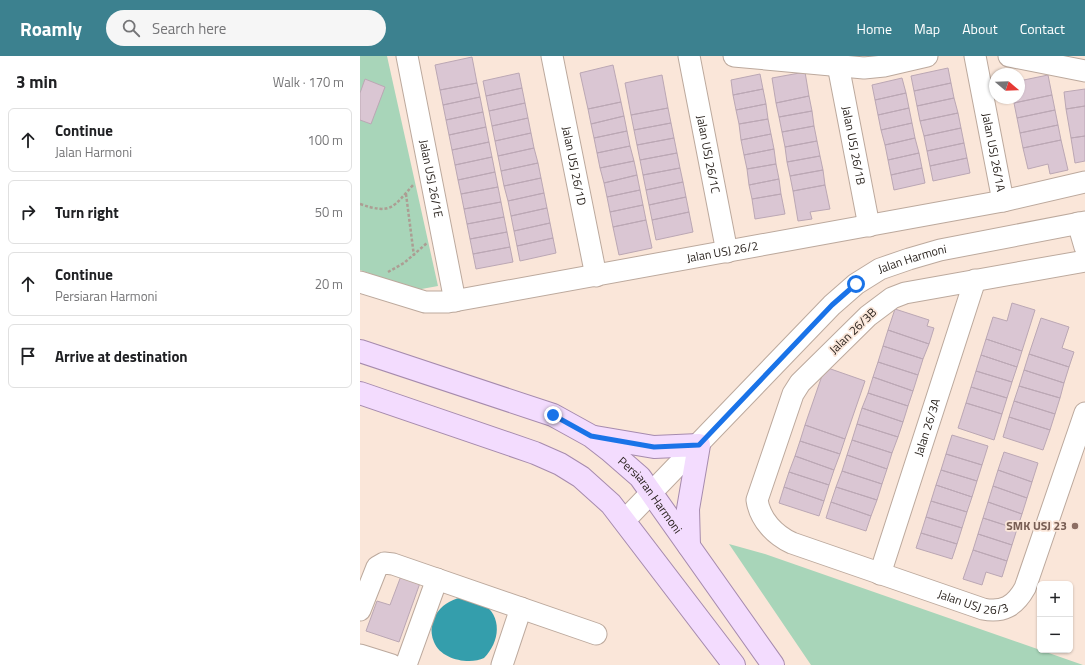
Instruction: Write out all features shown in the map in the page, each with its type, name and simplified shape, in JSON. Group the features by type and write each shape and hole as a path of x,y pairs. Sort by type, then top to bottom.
{"main road":[{"name":"Persiaran Harmoni","path":"360,351 553,415 591,436 627,464 640,477 773,665"},
{"path":"360,393 514,445 560,464 581,477 611,504 734,665"},
{"path":"591,436 654,447 699,445 688,509 689,546"}],"street":[{"name":"Jalan USJ 26/1E","path":"407,56 455,301"},
{"name":"Jalan USJ 26/1D","path":"552,56 596,276"},
{"name":"Jalan USJ 26/1C","path":"689,56 727,252"},
{"path":"734,56 876,68 927,56"},
{"name":"Jalan USJ 26/1A","path":"975,56 1003,201"},
{"path":"1009,56 1085,71"},
{"name":"Jalan USJ 26/1B","path":"838,65 869,226"},
{"name":"Jalan USJ 26/2","path":"360,282 425,302 455,301 1003,201 1085,182"},
{"path":"1082,223 1085,247"},
{"name":"Jalan Harmoni","path":"624,521 699,445 832,305 856,284 880,269 940,250 1082,223"},
{"name":"Jalan 26/3B","path":"783,539 765,520 758,510 757,500 790,403 800,383 868,316 892,298 905,292 1085,261"},
{"name":"Jalan 26/3A","path":"880,574 975,280"},
{"name":"Jalan USJ 26/3","path":"783,539 983,609 994,611 1011,606 1019,599 1025,588 1085,413"},
{"path":"360,610 373,573 377,567 384,563 393,564 596,634"},
{"path":"406,665 437,579"},
{"path":"502,665 521,608"},
{"path":"360,655 392,665"}],"path":[{"path":"360,204 382,210 394,205 416,182"},
{"path":"405,193 414,256"},
{"path":"384,274 396,269 414,256 428,242"}],"green space":[{"path":"360,56 387,56 438,286 416,290 360,270"},
{"path":"729,544 765,554 1037,649 1037,653 1049,653 1083,665 811,665"}],"water":[{"path":"465,597 478,601 489,608 496,622 496,637 493,644 484,658 478,660 464,661 449,657 438,648 434,642 432,634 434,618 443,606"}],"building":[{"path":"472,57 477,83 440,90 435,65"},
{"path":"613,65 621,102 588,109 580,73"},
{"path":"948,68 951,83 914,91 911,76"},
{"path":"805,72 809,96 776,103 772,78"},
{"path":"519,73 522,88 486,96 483,81"},
{"path":"760,74 763,89 733,95 731,80"},
{"path":"662,75 668,108 631,115 625,83"},
{"path":"1048,75 1052,95 1025,101 1025,80"},
{"path":"902,78 906,93 875,100 872,85"},
{"path":"365,79 385,87 371,124 360,120 360,93"},
{"path":"477,83 480,97 443,105 440,90"},
{"path":"951,83 954,98 917,106 914,91"},
{"path":"522,88 525,103 489,111 486,96"},
{"path":"763,89 766,104 736,110 733,95"},
{"path":"1085,89 1085,106 1066,109 1064,92"},
{"path":"906,93 909,108 878,115 875,100"},
{"path":"1052,95 1055,110 1017,118 1014,104 1025,104 1025,101"},
{"path":"809,96 812,111 779,117 776,103"},
{"path":"480,97 483,112 446,120 443,105"},
{"path":"954,98 958,113 920,121 917,106"},
{"path":"621,102 624,116 591,124 588,109"},
{"path":"525,103 528,118 492,126 489,111"},
{"path":"766,104 768,119 739,124 736,110"},
{"path":"1085,106 1085,136 1071,138 1066,109"},
{"path":"668,108 671,123 634,130 631,115"},
{"path":"909,108 912,123 881,130 878,115"},
{"path":"1055,110 1058,125 1020,133 1017,118"},
{"path":"812,111 814,126 782,132 779,117"},
{"path":"483,112 486,127 449,135 446,120"},
{"path":"958,113 961,128 924,136 920,121"},
{"path":"624,116 627,131 594,138 591,124"},
{"path":"528,118 531,133 495,141 492,126"},
{"path":"768,119 771,134 741,140 739,124"},
{"path":"671,123 674,138 637,145 634,130"},
{"path":"912,123 915,138 885,145 881,130"},
{"path":"1058,125 1061,140 1023,148 1020,133"},
{"path":"814,126 817,141 785,147 782,132"},
{"path":"486,127 489,142 452,150 449,135"},
{"path":"961,128 964,143 927,151 924,136"},
{"path":"627,131 630,146 597,153 594,138"},
{"path":"531,133 534,148 498,156 495,141"},
{"path":"771,134 774,149 744,155 741,140"},
{"path":"1085,136 1085,161 1075,163 1071,138"},
{"path":"674,138 677,153 640,160 637,145"},
{"path":"915,138 919,153 888,160 885,145"},
{"path":"1061,140 1068,170 1050,174 1048,164 1028,169 1023,148"},
{"path":"817,141 820,156 787,162 785,147"},
{"path":"489,142 492,157 455,165 452,150"},
{"path":"964,143 967,158 930,166 927,151"},
{"path":"630,146 634,161 600,168 597,153"},
{"path":"534,148 538,163 501,171 498,156"},
{"path":"774,149 776,164 747,169 744,155"},
{"path":"677,153 680,168 643,175 640,160"},
{"path":"919,153 922,168 891,175 888,160"},
{"path":"820,156 823,170 790,176 787,162"},
{"path":"492,157 495,172 458,180 455,165"},
{"path":"967,158 970,173 933,181 930,166"},
{"path":"634,161 637,175 604,183 600,168"},
{"path":"538,163 541,178 504,186 501,171"},
{"path":"776,164 779,179 749,185 747,169"},
{"path":"680,168 683,182 646,190 643,175"},
{"path":"922,168 925,183 894,190 891,175"},
{"path":"823,170 825,185 793,191 790,176"},
{"path":"495,172 498,187 461,194 458,180"},
{"path":"637,175 640,190 607,197 604,183"},
{"path":"541,178 544,193 508,201 504,186"},
{"path":"779,179 781,194 752,199 749,185"},
{"path":"683,182 686,197 649,205 646,190"},
{"path":"825,185 830,209 810,212 812,219 798,221 793,191"},
{"path":"498,187 501,202 464,209 461,194"},
{"path":"640,190 643,205 610,212 607,197"},
{"path":"544,193 547,208 511,216 508,201"},
{"path":"781,194 785,214 755,219 752,199"},
{"path":"686,197 689,212 652,220 649,205"},
{"path":"501,202 504,217 467,224 464,209"},
{"path":"643,205 646,220 613,227 610,212"},
{"path":"547,208 550,223 514,231 511,216"},
{"path":"689,212 693,232 656,240 652,220"},
{"path":"504,217 507,232 470,239 467,224"},
{"path":"646,220 652,248 619,255 613,227"},
{"path":"550,223 553,238 517,246 514,231"},
{"path":"507,232 510,247 473,254 470,239"},
{"path":"553,238 556,253 520,261 517,246"},
{"path":"510,247 513,262 476,269 473,254"},
{"path":"1012,303 1035,310 1022,351 986,339 993,317 1007,321"},
{"path":"895,309 929,320 927,326 934,328 929,344 888,330"},
{"path":"1041,318 1069,327 1062,348 1074,352 1069,367 1029,354"},
{"path":"888,330 929,344 923,359 883,346"},
{"path":"986,339 1022,351 1017,367 981,355"},
{"path":"883,346 923,359 918,375 878,362"},
{"path":"1029,354 1069,367 1064,383 1024,370"},
{"path":"981,355 1017,367 1012,382 976,371"},
{"path":"878,362 918,375 913,391 873,377"},
{"path":"825,367 865,381 845,439 805,425"},
{"path":"1024,370 1064,383 1060,398 1019,386"},
{"path":"976,371 1012,382 1007,398 971,387"},
{"path":"873,377 913,391 908,406 868,393"},
{"path":"1019,386 1060,398 1055,414 1014,401"},
{"path":"971,387 1007,398 1002,414 966,403"},
{"path":"868,393 908,406 903,422 862,408"},
{"path":"1014,401 1055,414 1050,430 1009,417"},
{"path":"966,403 1002,414 994,440 958,428"},
{"path":"862,408 903,422 898,437 857,424"},
{"path":"1009,417 1050,430 1043,450 1003,437"},
{"path":"857,424 898,437 892,453 852,440"},
{"path":"805,425 845,439 840,454 800,441"},
{"path":"952,435 988,446 982,465 946,454"},
{"path":"852,440 892,453 887,469 847,455"},
{"path":"800,441 840,454 834,470 795,456"},
{"path":"1004,452 1038,463 1032,482 998,470"},
{"path":"946,454 982,465 977,481 941,470"},
{"path":"847,455 887,469 882,484 842,471"},
{"path":"795,456 834,470 829,485 789,472"},
{"path":"941,470 977,481 972,497 936,485"},
{"path":"998,470 1032,482 1027,498 993,486"},
{"path":"842,471 882,484 877,500 836,487"},
{"path":"789,472 829,485 824,501 784,487"},
{"path":"936,485 972,497 967,512 931,501"},
{"path":"993,486 1027,498 1022,514 988,502"},
{"path":"784,487 824,501 819,516 779,503"},
{"path":"836,487 877,500 871,516 831,502"},
{"path":"931,501 967,512 962,528 926,517"},
{"path":"831,502 871,516 866,531 826,518"},
{"path":"988,502 1022,514 1017,529 983,518"},
{"path":"926,517 962,528 957,544 921,533"},
{"path":"983,518 1017,529 1012,545 978,534"},
{"path":"921,533 957,544 952,559 916,548"},
{"path":"978,534 1012,545 1007,561 973,550"},
{"path":"973,550 1007,561 1002,577 986,572 982,585 963,579"},
{"path":"401,576 420,583 399,642 366,631 377,601 390,605"}],"place":[{"name":"SMK USJ 23","path":"1075,526"}],"route":[{"path":"553,415 591,436 624,443 654,447 699,445 832,305 856,284"}]}
